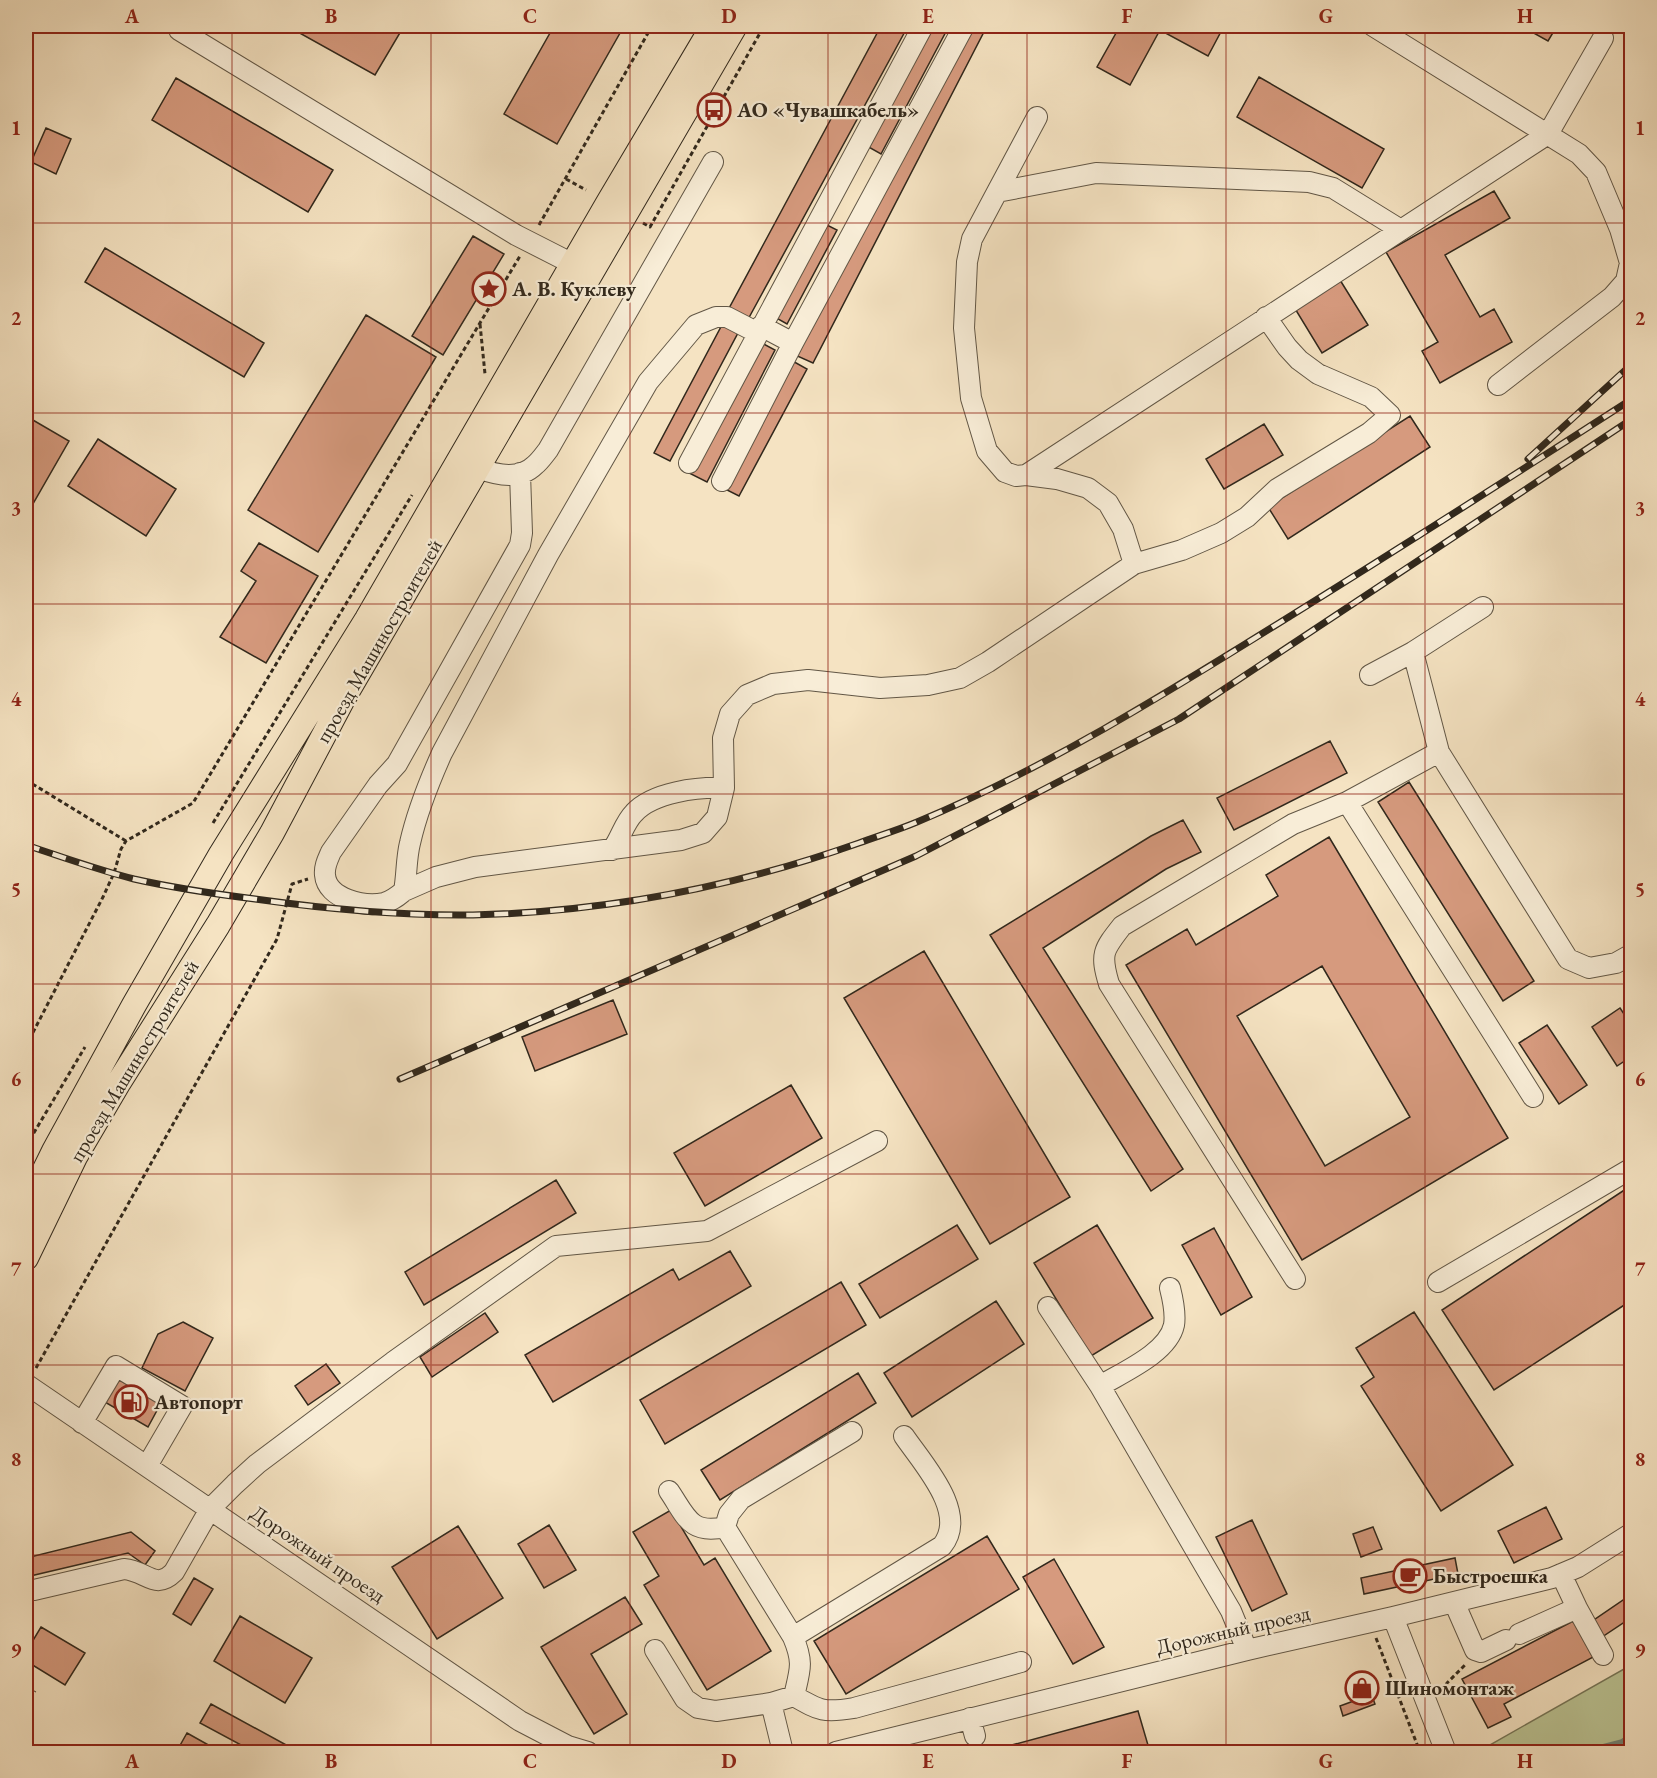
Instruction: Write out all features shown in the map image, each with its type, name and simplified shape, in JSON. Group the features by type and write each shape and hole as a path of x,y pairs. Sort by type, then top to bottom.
{"main road":[{"name":"проезд Машиностроителей","path":"26,1258 75,1157 119,1082 230,905 272,832 470,462 582,269 713,26"},
{"name":"проезд Машиностроителей","path":"582,269 735,26"},
{"name":"проезд Машиностроителей","path":"26,1208 54,1151 134,1005 215,864 368,619 470,462"}],"street":[{"path":"181,26 179,30 529,242 582,269"},
{"path":"689,463 922,26"},
{"path":"722,480 793,342 964,26"},
{"path":"1373,26 1579,154 1596,172 1620,229 1630,263 1626,281 1612,297 1498,385"},
{"path":"1026,475 1548,134 1603,38"},
{"path":"1037,117 972,239 967,262 964,328 970,398 987,451 1005,472 1016,476 1057,479 1088,488 1108,503 1123,529 1134,564"},
{"path":"470,462 492,473 505,475 520,473 534,467 548,450 713,162"},
{"path":"998,192 1096,173 1308,182 1333,188 1401,230"},
{"path":"404,891 409,846 428,783 442,753 548,555 648,382 696,325 716,316 727,317 793,342"},
{"path":"520,473 522,533 520,545 397,764 378,785 331,852 326,864 327,884 334,892 350,901 370,904 384,903 436,877 475,867 681,840 703,832 717,817 724,788 723,738 730,714 747,694 773,684 808,680 880,688 928,685 960,678 988,662 1134,564 1182,550 1221,533 1247,517 1277,489 1369,433 1390,415 1371,397 1318,374 1299,360 1266,318"},
{"path":"1370,675 1413,652 1483,608"},
{"path":"1413,652 1439,752 1568,959 1589,968 1616,963 1632,954"},
{"path":"1295,1279 1109,984 1103,965 1106,946 1122,926 1293,824 1347,802 1439,752"},
{"path":"612,849 629,819 652,800 691,788 724,788"},
{"path":"1347,802 1533,1097"},
{"path":"34,1590 124,1569 134,1570 160,1581 166,1579 174,1572 210,1509 257,1464 393,1362 556,1246 707,1231 877,1141"},
{"path":"1438,1282 1632,1168"},
{"path":"1100,1386 1158,1351 1169,1338 1174,1325 1174,1307 1170,1288"},
{"path":"1048,1307 1100,1386 1231,1611 1247,1650"},
{"path":"82,1423 116,1366 182,1406 147,1466"},
{"name":"Дорожный проезд","path":"30,1378 82,1423 520,1721 568,1746 588,1752"},
{"path":"794,1696 801,1667 800,1653 725,1527 729,1514 741,1499 852,1432"},
{"path":"792,1637 942,1546 949,1538 948,1506 942,1491 904,1436"},
{"path":"669,1491 689,1520 698,1528 712,1530 725,1527"},
{"name":"Дорожный проезд","path":"836,1752 973,1727 1247,1650 1552,1578 1578,1567 1632,1533"},
{"path":"1561,1574 1603,1655"},
{"path":"1454,1602 1475,1650 1481,1652 1577,1608"},
{"path":"1393,1617 1446,1752"},
{"path":"655,1650 685,1699 698,1708 716,1711 771,1703 794,1696 817,1709 835,1711 854,1708 1021,1662"},
{"path":"771,1703 783,1752"}],"path":[{"path":"26,1046 103,897 114,873 121,849 126,841 193,803 529,242 652,26"},
{"path":"642,222 650,227 764,26"},
{"path":"566,178 586,190"},
{"path":"480,324 485,376"},
{"path":"212,825 416,488"},
{"path":"26,780 126,841"},
{"path":"30,1378 277,939 292,884 325,874"},
{"path":"26,1146 85,1046"},
{"path":"1371,1622 1420,1752"},
{"path":"1443,1694 1447,1683 1481,1652"},
{"path":"26,1704 35,1691"}],"green space":[{"path":"1631,1665 1631,1752 1482,1752 1481,1750"}],"building":[{"path":"287,26 404,26 375,75"},
{"path":"554,26 624,26 557,144 504,114"},
{"path":"881,26 908,26 746,323 727,312"},
{"path":"929,26 949,26 881,154 865,145"},
{"path":"968,26 987,26 813,363 795,355"},
{"path":"1120,26 1224,26 1208,56 1160,30 1130,85 1097,67"},
{"path":"1521,26 1557,26 1548,41"},
{"path":"1259,77 1384,149 1362,188 1237,117"},
{"path":"176,78 333,170 308,212 152,120"},
{"path":"46,128 71,139 56,174 31,162"},
{"path":"1494,191 1510,218 1445,255 1480,317 1494,309 1512,342 1440,383 1422,351 1438,342 1386,252"},
{"path":"821,222 837,230 787,324 771,315"},
{"path":"473,236 504,254 443,355 412,336"},
{"path":"105,248 264,343 244,377 85,282"},
{"path":"1340,280 1368,325 1322,353 1294,307"},
{"path":"366,315 436,357 318,552 248,510"},
{"path":"723,323 739,331 670,461 654,453"},
{"path":"758,341 775,350 707,482 689,473"},
{"path":"789,359 807,369 739,496 721,487"},
{"path":"26,416 69,441 26,516"},
{"path":"1410,416 1430,447 1288,539 1268,507"},
{"path":"1264,424 1283,455 1224,489 1206,459"},
{"path":"98,439 176,489 146,536 68,486"},
{"path":"259,543 318,576 266,663 220,637 256,581 241,571"},
{"path":"1330,741 1347,773 1234,830 1217,798"},
{"path":"1409,782 1534,981 1503,1001 1378,802"},
{"path":"1183,820 1201,852 1166,869 1043,948 1183,1169 1151,1191 990,935 1151,836"},
{"path":"1329,837 1508,1138 1302,1260 1126,965 1187,929 1196,945 1278,896 1266,875","holes":["1322,966 1410,1117 1325,1166 1237,1016"]},
{"path":"924,951 1070,1197 990,1244 844,998"},
{"path":"613,1000 627,1034 535,1071 522,1037"},
{"path":"1620,1008 1632,1026 1632,1056 1617,1066 1592,1027"},
{"path":"1547,1025 1587,1085 1559,1104 1519,1043"},
{"path":"791,1085 822,1138 705,1206 674,1153"},
{"path":"556,1180 576,1213 424,1305 405,1272"},
{"path":"1632,1185 1632,1300 1494,1390 1442,1310"},
{"path":"957,1225 978,1259 880,1318 859,1284"},
{"path":"1097,1225 1153,1318 1091,1356 1034,1263"},
{"path":"1214,1228 1252,1297 1221,1315 1182,1245"},
{"path":"730,1251 751,1286 553,1402 525,1355 673,1269 679,1280"},
{"path":"841,1282 866,1325 665,1444 640,1400"},
{"path":"996,1301 1024,1344 912,1417 884,1373"},
{"path":"1414,1312 1513,1465 1441,1511 1361,1386 1374,1377 1356,1348"},
{"path":"485,1313 498,1332 432,1377 420,1357"},
{"path":"183,1322 213,1338 185,1391 142,1368 158,1334"},
{"path":"326,1364 340,1383 308,1405 295,1386"},
{"path":"858,1373 876,1403 720,1500 701,1470"},
{"path":"116,1378 161,1403 148,1427 103,1401"},
{"path":"1546,1507 1562,1539 1514,1563 1498,1531"},
{"path":"671,1510 704,1565 715,1558 771,1651 707,1690 644,1585 659,1576 633,1532"},
{"path":"1252,1520 1287,1594 1252,1611 1216,1537"},
{"path":"549,1525 576,1570 544,1588 518,1544"},
{"path":"458,1526 503,1598 437,1639 392,1567"},
{"path":"1373,1527 1382,1549 1361,1557 1353,1534"},
{"path":"131,1532 155,1551 145,1565 128,1553 26,1577 26,1558"},
{"path":"987,1536 1019,1589 846,1694 814,1641"},
{"name":"Быстроешка","path":"1455,1558 1458,1574 1364,1594 1361,1578"},
{"path":"1054,1559 1104,1647 1073,1664 1023,1577"},
{"path":"194,1578 213,1589 191,1625 173,1614"},
{"path":"1632,1594 1632,1617 1599,1639 1588,1624"},
{"path":"625,1597 642,1624 591,1654 627,1714 594,1734 541,1647"},
{"path":"240,1616 312,1658 285,1703 214,1661"},
{"path":"1579,1618 1599,1654 1504,1704 1511,1717 1488,1728 1462,1679"},
{"path":"41,1627 85,1653 65,1685 26,1661 26,1652"},
{"name":"Шиномонтаж","path":"1363,1672 1375,1704 1343,1716 1340,1706 1359,1699 1350,1677"},
{"path":"211,1704 299,1752 254,1752 200,1723"},
{"path":"1138,1711 1150,1752 986,1752"},
{"path":"187,1733 221,1752 183,1752 178,1749"}],"waterway":[{"path":"1582,1752 1621,1742 1632,1735"}],"railway":[{"path":"1528,459 1632,364"},
{"path":"26,845 120,875 179,888 309,906 418,914 473,915 572,909 620,903 717,884 812,859 910,825 966,800 1108,726 1420,535 1632,399"},
{"path":"400,1079 916,856 1179,719 1632,419"}],"place":[{"name":"АО «Чувашкабель»","path":"714,110"},
{"name":"А. В. Куклеву","path":"489,289"},
{"name":"Автопорт","path":"131,1402"},
{"name":"Быстроешка","path":"1410,1576"},
{"name":"Шиномонтаж","path":"1362,1688"}]}
